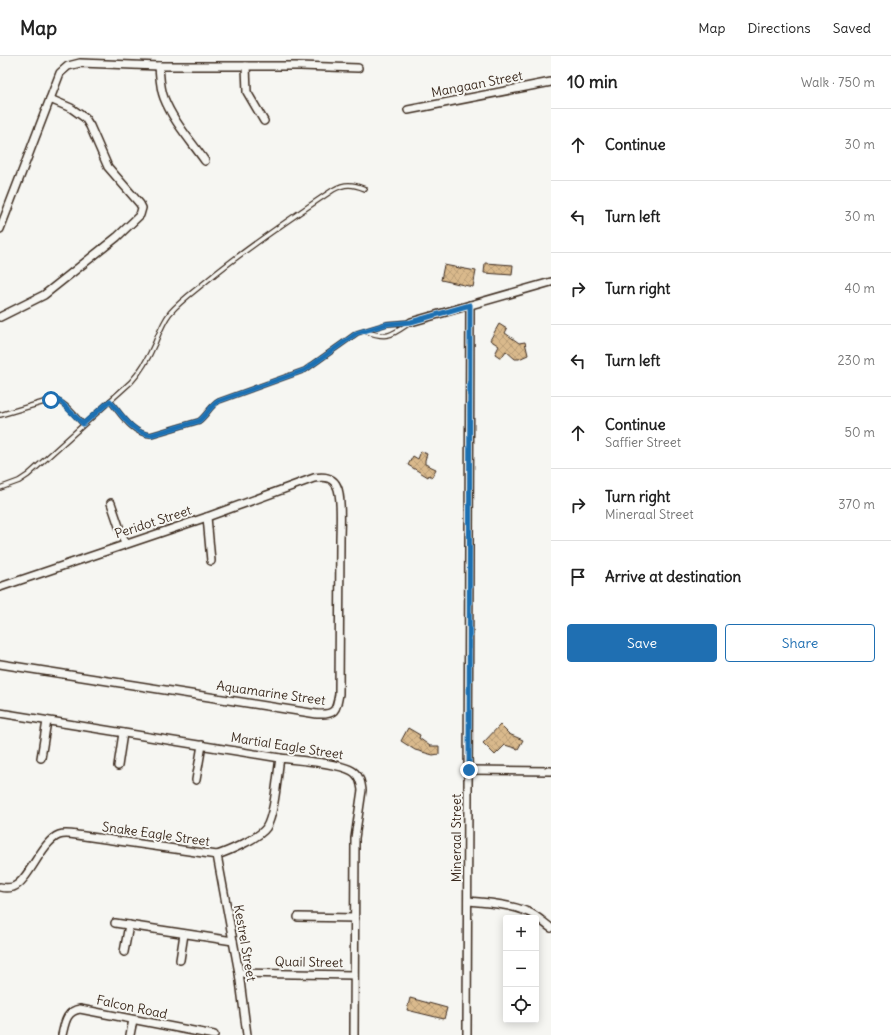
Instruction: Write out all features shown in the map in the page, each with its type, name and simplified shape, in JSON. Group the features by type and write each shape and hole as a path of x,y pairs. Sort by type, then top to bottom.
{"street":[{"path":"108,64 109,56"},
{"path":"123,56 123,65"},
{"path":"0,229 60,73 68,66 80,63 159,66 358,68"},
{"path":"159,66 162,90 168,107 174,119 206,161"},
{"path":"246,66 247,92 264,121"},
{"name":"Mangaan Street","path":"408,110 551,82"},
{"path":"0,317 50,291 136,220 142,208 108,167 85,118 71,108 50,99"},
{"path":"411,322 551,282"},
{"name":"Mineraal Street","path":"467,1035 470,305"},
{"name":"Aquamarine Street","path":"0,664 317,714 328,715 332,713 337,706 339,694 340,498 339,490 333,480 325,477 314,478"},
{"name":"Peridot Street","path":"0,587 207,517 314,478"},
{"path":"111,503 125,544"},
{"path":"207,517 211,561"},
{"name":"Martial Eagle Street","path":"0,714 345,767 352,770 359,778 362,790 355,838 354,1035"},
{"path":"41,758 47,721"},
{"path":"118,766 123,733"},
{"path":"196,780 202,745"},
{"name":"Snake Eagle Street","path":"0,887 12,887 25,875 47,845 59,835 77,835 217,855 246,842 265,829 268,823 273,805 280,758"},
{"path":"469,770 551,771"},
{"name":"Kestrel Street","path":"217,855 239,973 247,1035"},
{"path":"468,901 499,904 519,908 529,912 551,928"},
{"path":"298,917 355,918"},
{"path":"115,923 233,940"},
{"path":"124,952 130,925"},
{"path":"180,960 184,934"},
{"name":"Quail Street","path":"239,973 354,975"},
{"name":"Falcon Road","path":"62,1035 67,1016 76,1010 90,1010 199,1034 214,1035"},
{"path":"130,1035 133,1020"}],"lane":[{"path":"0,488 19,481 28,475 137,375 154,345 166,319 186,298 220,270 264,237 340,186 349,184 365,189"},
{"path":"110,401 135,429 145,435 151,435 199,421 214,404 219,401 305,370 357,333 387,324 411,322"},
{"path":"365,331 375,336 387,337 411,322"},
{"path":"0,415 51,400 56,400 62,403 83,424"}],"building":[{"path":"485,263 513,265 512,275 484,273"},
{"path":"444,265 476,271 473,287 441,280"},
{"path":"499,324 507,329 505,333 519,343 525,342 528,355 515,359 506,351 501,358 495,354 499,346 490,340"},
{"path":"421,451 427,454 425,464 436,469 432,477 429,475 428,477 408,465 413,456 418,459"},
{"path":"500,725 509,734 523,740 518,749 505,745 495,755 483,743"},
{"path":"408,728 420,735 419,738 430,746 439,746 439,754 433,755 415,750 401,741"},
{"path":"410,998 447,1008 444,1019 407,1010"}],"route":[{"path":"51,400 56,400 62,403 83,424 110,401 135,429 145,435 151,435 199,421 210,407 219,401 305,370 357,333 387,324 411,322 470,305 469,770"}]}
